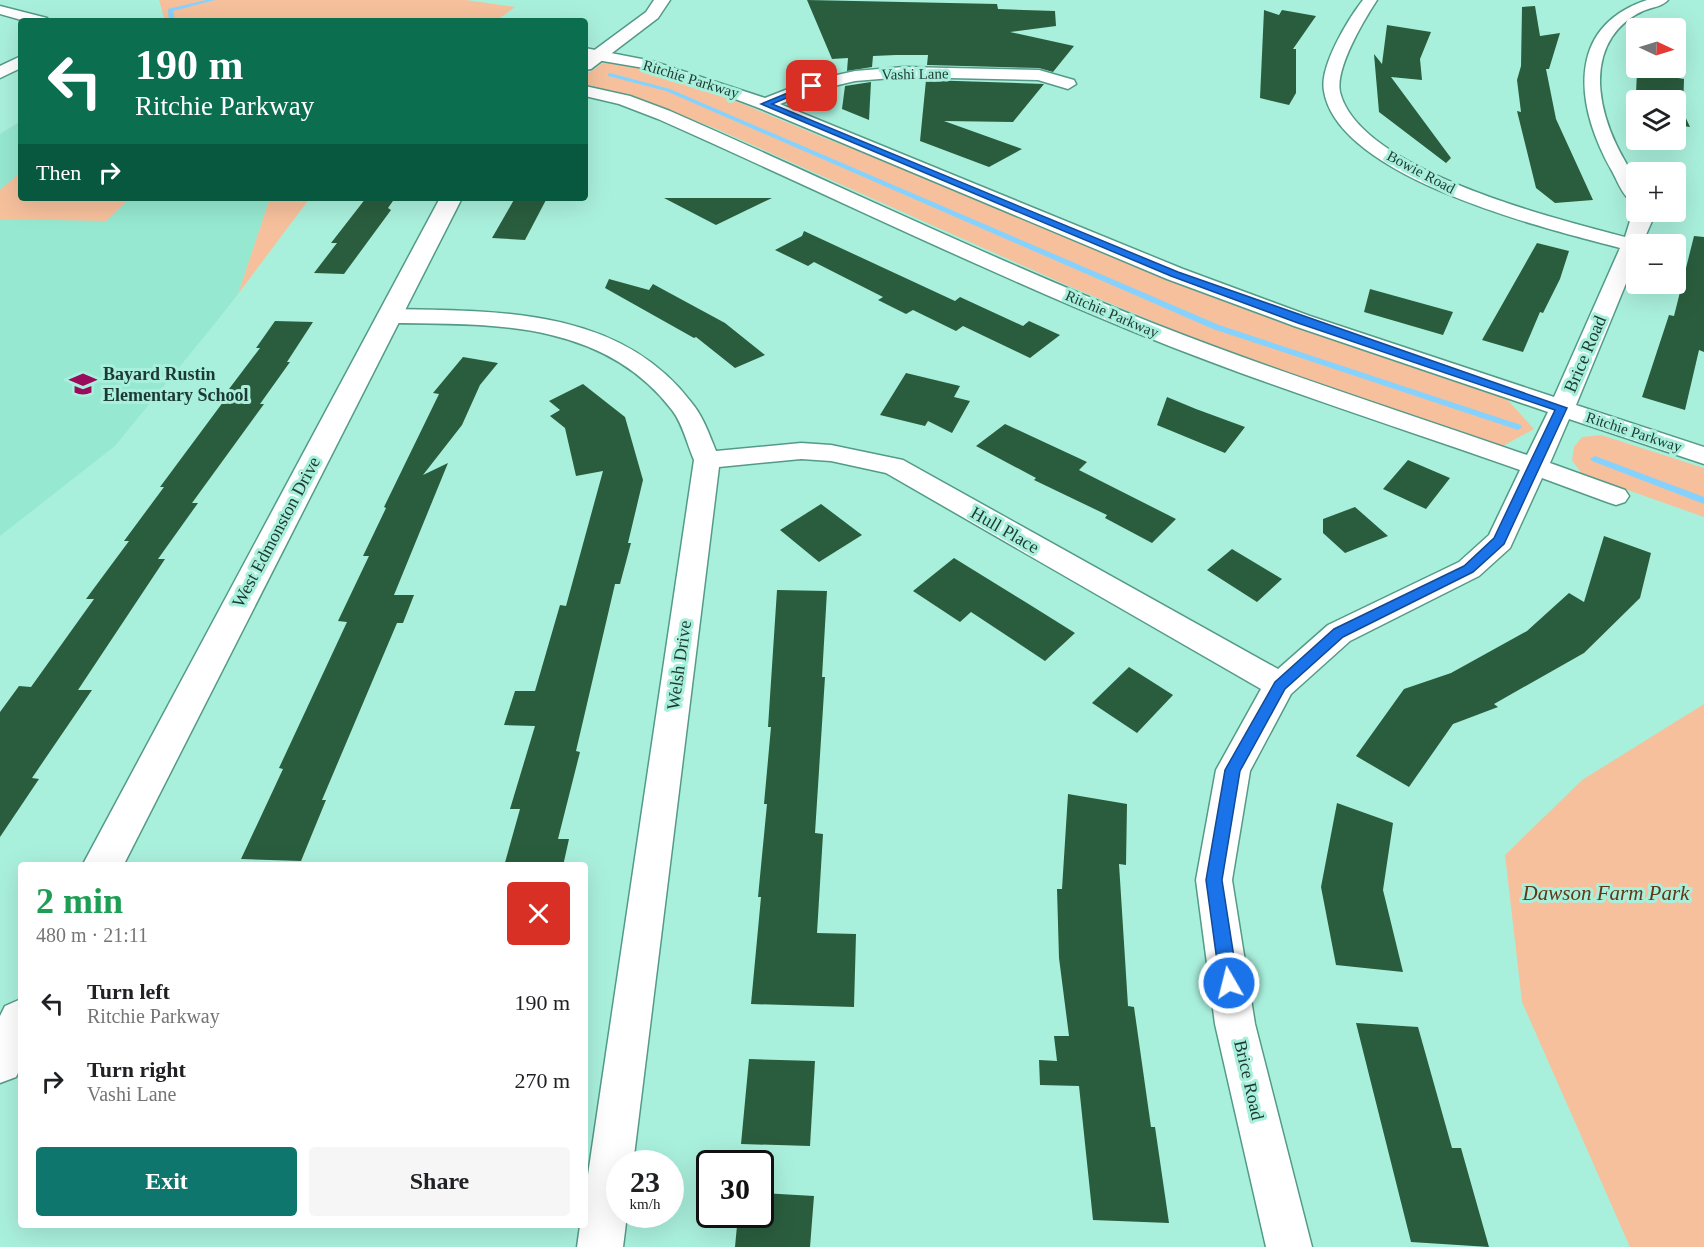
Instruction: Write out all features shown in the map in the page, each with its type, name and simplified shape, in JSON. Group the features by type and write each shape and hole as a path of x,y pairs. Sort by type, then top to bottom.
{"street":[{"path":"590,58 652,15 662,0"},
{"name":"Bowie Road","path":"1370,0 1352,24 1340,54 1332,90 1340,112 1357,133 1392,159 1445,188 1545,223 1626,243"},
{"path":"1626,179 1606,144 1596,116 1591,69 1594,53 1609,26 1628,10 1661,0"},
{"path":"0,10 31,18"},
{"name":"Ritchie Parkway","path":"590,58 646,64 692,77 765,104 1175,274 1302,321 1704,456"},
{"path":"0,72 18,63"},
{"name":"Vashi Lane","path":"765,104 812,86 855,76 904,72 1039,75 1068,84"},
{"name":"Ritchie Parkway","path":"588,93 624,100 664,115 1145,329 1258,372 1535,465 1616,496"},
{"name":"West Edmonston Drive","path":"104,862 449,201"},
{"name":"Brice Road","path":"1289,1247 1236,1024 1214,880 1233,770 1280,686 1339,633 1469,569 1500,541 1562,408 1626,259"},
{"path":"388,316 497,318 542,323 593,336 629,356 683,407 707,460"},
{"name":"Hull Place","path":"707,460 801,451 831,453 894,466 1280,686"},
{"name":"Welsh Drive","path":"600,1247 707,460"},
{"path":"0,1061 18,1027"}],"shaded area":[{"name":"Bayard Rustin Elementary School","path":"18,123 18,201 269,201 238,294 217,321 115,446 0,536 0,134"}],"green space":[{"path":"159,0 466,0 515,7 500,18 164,18"},
{"path":"622,62 688,81 822,137 1505,397 1534,429 1501,447 1284,376 1064,284 719,130 644,100 588,85 588,73 603,63"},
{"path":"18,175 18,201 127,201 106,221 0,219 0,190"},
{"path":"269,201 308,201 238,294"},
{"path":"1601,435 1704,468 1704,517 1582,474 1572,460 1574,447 1582,437"},
{"name":"Dawson Farm Park","path":"1704,704 1704,1247 1630,1247 1522,1002 1505,855 1582,780"}],"building":[{"path":"807,0 997,4 998,9 1055,11 1056,26 1010,32 1074,46 1053,72 1039,68 927,65 928,55 873,56 872,67 847,71 848,58 832,59"},
{"path":"1535,6 1540,36 1560,33 1549,69 1546,69 1556,119 1593,200 1555,203 1536,188 1517,111 1521,112 1517,80 1521,66 1522,7"},
{"path":"1264,10 1279,15 1282,10 1316,16 1293,49 1296,49 1296,93 1289,105 1260,98"},
{"path":"1387,25 1431,32 1420,59 1422,80 1391,77 1451,158 1446,163 1379,112 1374,54 1382,64"},
{"path":"1637,78 1684,79 1684,90 1636,90"},
{"path":"926,80 1044,84 1013,122 944,121 1022,149 989,167 920,141"},
{"path":"871,82 869,120 842,109 845,86"},
{"path":"664,198 772,198 716,225"},
{"path":"364,201 393,201 388,208 391,210 344,274 314,273 337,243 331,243"},
{"path":"513,201 545,201 525,240 492,238"},
{"path":"804,231 955,301 960,297 1023,326 1029,321 1060,335 1030,358 963,326 956,331 913,310 906,314 878,300 883,297 814,262 808,266 775,250 802,236"},
{"path":"1694,236 1704,237 1704,352 1699,350 1685,410 1642,397 1669,315 1674,316 1680,294 1686,294 1686,268"},
{"path":"1537,243 1569,251 1560,279 1543,313 1540,312 1523,352 1482,340"},
{"path":"609,279 649,290 653,284 725,323 765,355 735,368 696,337 694,338 605,288"},
{"path":"1370,289 1453,312 1443,335 1364,312"},
{"path":"275,321 313,322 287,362 290,362 260,404 264,404 192,503 198,503 158,559 165,559 78,690 92,690 32,778 39,779 0,837 0,712 19,686 31,687 94,599 86,599 129,541 124,541 164,487 160,487 232,390 229,389 260,348 256,348"},
{"path":"463,357 498,363 480,385 462,425 423,475 448,463 394,595 414,595 403,623 397,623 322,800 326,800 301,861 241,859 283,769 279,768 347,622 338,621 369,556 363,556 386,508 384,507 439,394 433,393"},
{"path":"906,373 960,386 954,397 970,401 952,433 928,421 925,426 880,415"},
{"path":"583,384 625,417 643,480 628,543 631,543 620,584 615,584 576,751 580,752 558,839 569,839 564,862 505,862 520,809 510,809 535,726 504,725 515,691 535,691 560,605 566,606 603,471 576,476 565,428 550,416 560,410 549,401"},
{"path":"1167,397 1245,427 1225,453 1157,425"},
{"path":"1005,424 1087,462 1079,470 1176,519 1152,543 1105,518 1107,515 1034,480 1036,478 976,446"},
{"path":"1408,460 1450,478 1426,509 1383,489"},
{"path":"821,504 862,535 819,562 780,530"},
{"path":"1355,507 1388,536 1345,553 1323,533 1323,519"},
{"path":"1604,536 1651,553 1640,598 1584,653 1494,704 1498,707 1453,724 1409,787 1356,756 1404,689 1451,673 1527,631 1569,593 1584,602"},
{"path":"1232,549 1282,579 1257,602 1207,570"},
{"path":"954,558 1075,633 1045,661 971,612 960,622 913,591"},
{"path":"777,590 827,591 822,677 825,677 815,833 823,834 817,933 856,934 854,1007 751,1004 767,804 764,804 771,727 768,727"},
{"path":"1129,667 1173,695 1137,733 1092,703"},
{"path":"1068,794 1127,804 1126,865 1119,864 1128,1006 1134,1007 1151,1127 1155,1127 1169,1223 1093,1220 1079,1086 1040,1085 1039,1060 1057,1061 1054,1036 1069,1036 1059,958 1057,889 1062,889"},
{"path":"1337,803 1393,823 1383,890 1403,972 1336,965 1321,887"},
{"path":"1356,1023 1418,1027 1452,1148 1461,1148 1489,1247 1411,1242"},
{"path":"749,1059 815,1061 810,1146 741,1144"},
{"path":"774,1194 814,1196 810,1247 735,1247 737,1228 774,1228"}],"waterway":[{"path":"171,18 170,10 212,0"},
{"path":"610,75 668,90 1216,327 1518,427"},
{"path":"1595,459 1704,501"}],"place":[{"name":"Bayard Rustin Elementary School","path":"83,384"}],"route":[{"path":"812,86 765,104 1175,274 1302,321 1562,408 1500,541 1469,569 1339,633 1280,686 1233,770 1214,880 1229,983"}]}
